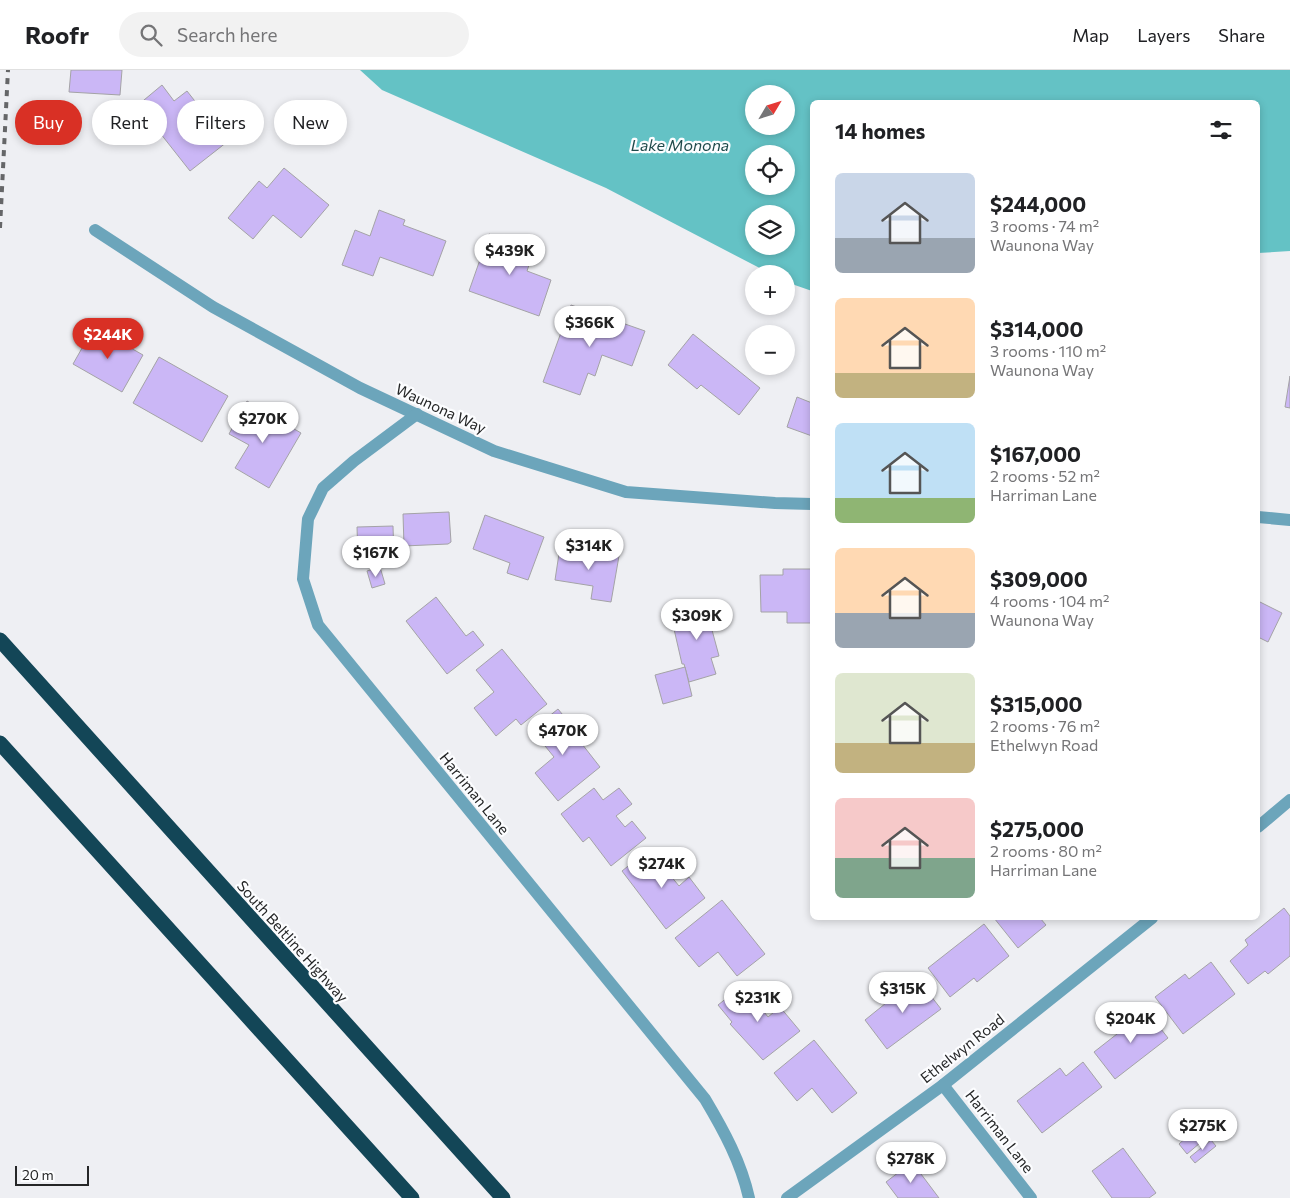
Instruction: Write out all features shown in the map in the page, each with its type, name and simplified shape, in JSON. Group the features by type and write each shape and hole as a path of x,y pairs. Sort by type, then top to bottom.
{"highway":[{"name":"South Beltline Highway","path":"0,640 503,1198"},
{"path":"0,743 412,1198"}],"street":[{"name":"Waunona Way","path":"94,230 213,306 360,388 494,451 626,492 810,504"},
{"name":"Harriman Lane","path":"417,414 354,461 323,488 308,519 303,578 318,625 705,1099 724,1132 745,1179 749,1198"},
{"path":"1260,517 1290,520"},
{"path":"1260,825 1290,800"},
{"name":"Ethelwyn Road","path":"788,1198 943,1085 1149,920"},
{"name":"Harriman Lane","path":"943,1085 1031,1198"}],"water":[{"name":"Lake Monona","path":"360,70 1290,70 1290,251 1260,253 1260,100 810,100 810,290 795,285 795,265 754,265 606,188 382,90"}],"building":[{"path":"71,70 122,70 120,95 69,92"},
{"path":"162,85 174,101 187,91 194,100 177,100 177,145 223,145 190,171 167,142 167,100 144,100"},
{"path":"284,168 329,205 301,238 273,215 253,239 228,218 259,181 267,188"},
{"path":"379,210 405,220 403,225 446,241 433,276 380,257 373,276 342,265 355,230 370,236"},
{"path":"489,234 534,250 527,271 551,280 539,316 469,291"},
{"path":"571,305 645,331 632,366 602,355 595,376 588,373 580,395 543,382"},
{"path":"94,327 143,355 122,392 73,364"},
{"path":"693,334 760,388 739,415 701,385 697,389 668,365"},
{"path":"159,357 228,396 202,442 133,403"},
{"path":"1290,376 1290,408 1285,407"},
{"path":"797,397 810,402 810,435 787,427"},
{"path":"247,401 301,433 269,488 235,468 249,445 229,434"},
{"path":"449,512 451,542 448,544 404,546 403,514"},
{"path":"485,515 544,537 528,580 507,573 510,563 473,549"},
{"path":"393,526 394,559 358,559 357,527"},
{"path":"560,547 619,556 611,602 591,599 593,586 555,580"},
{"path":"380,567 385,584 372,588 367,571"},
{"path":"783,569 810,569 810,623 787,623 787,612 761,612 760,575 783,575"},
{"path":"436,597 466,636 473,631 484,645 447,674 406,621"},
{"path":"1260,602 1282,613 1268,642 1260,638"},
{"path":"713,605 719,628 712,630 719,656 711,658 716,674 689,682 684,664 682,664 671,616"},
{"path":"502,649 547,704 521,725 516,719 496,736 474,708 494,692 476,670"},
{"path":"685,667 692,696 663,704 655,675"},
{"path":"558,709 585,742 582,744 600,767 558,801 535,773 554,757 532,730"},
{"path":"594,788 603,800 619,788 632,804 616,816 625,827 632,821 646,838 611,866 589,837 583,842 561,814"},
{"path":"649,849 679,886 689,877 705,898 666,929 622,871"},
{"path":"722,900 765,954 737,976 718,952 699,967 675,938"},
{"path":"1284,908 1290,916 1290,956 1268,974 1265,971 1248,984 1230,961 1248,945 1245,940"},
{"path":"996,920 1042,920 1046,925 1018,948"},
{"path":"984,924 1009,956 977,982 974,978 950,997 928,968"},
{"path":"1211,962 1235,994 1183,1034 1155,997 1185,974 1189,979"},
{"path":"917,978 941,1009 887,1049 865,1020"},
{"path":"743,985 768,1017 780,1007 800,1031 763,1060 730,1024 732,1022 718,1005"},
{"path":"1144,1007 1168,1038 1115,1079 1094,1052 1131,1023 1128,1019"},
{"path":"814,1040 857,1093 832,1113 812,1088 797,1101 774,1073"},
{"path":"1083,1062 1102,1087 1042,1133 1017,1101 1060,1068 1066,1076"},
{"path":"1191,1133 1200,1143 1187,1154 1179,1144"},
{"path":"1211,1140 1216,1146 1195,1163 1190,1157"},
{"path":"1123,1148 1156,1193 1149,1198 1112,1198 1092,1171"},
{"path":"912,1162 939,1198 898,1198 886,1182"}],"railway":[{"path":"0,228 8,70"}]}
